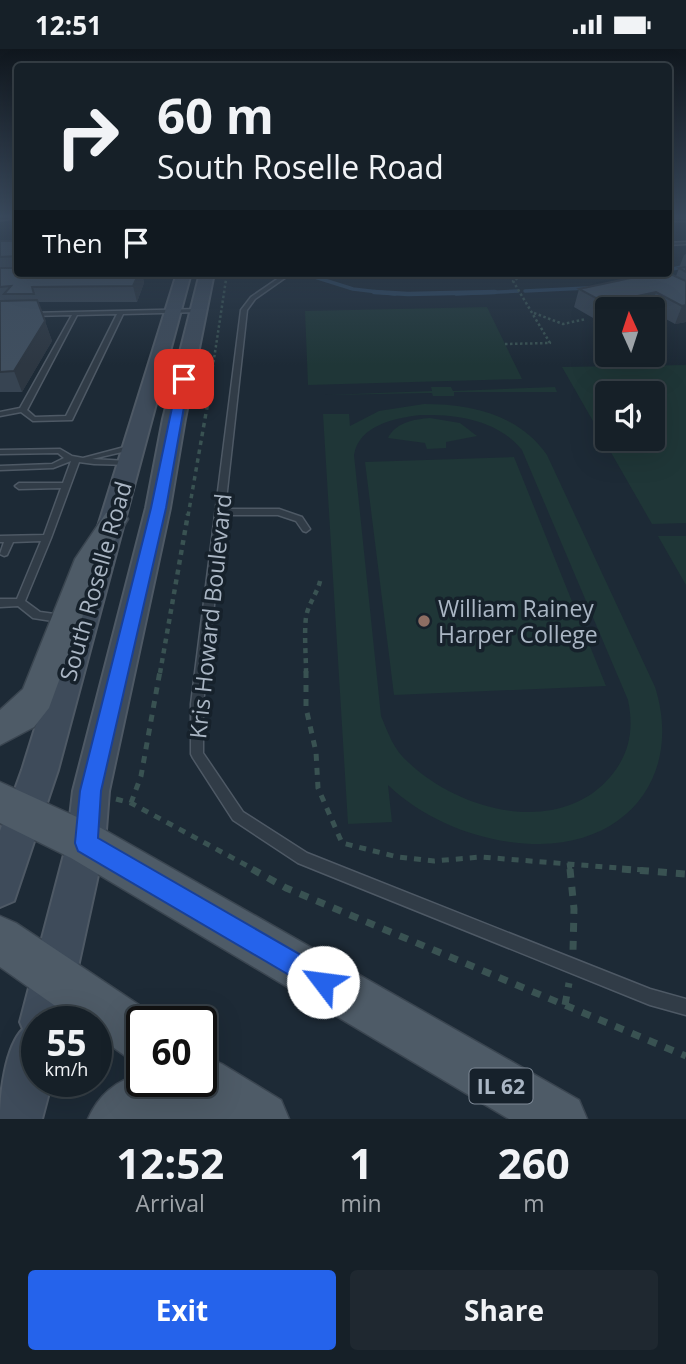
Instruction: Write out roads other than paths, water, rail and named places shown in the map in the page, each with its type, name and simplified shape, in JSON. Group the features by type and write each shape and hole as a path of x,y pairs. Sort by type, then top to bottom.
{"main road":[{"name":"South Roselle Road","path":"48,1006 86,843 91,791 159,508 174,419 186,312 184,277"},
{"name":"South Roselle Road","path":"0,887 12,809 115,519 130,455 186,312 205,277"},
{"path":"0,729 20,716 37,698 89,559 115,519"},
{"name":"IL 62","path":"12,809 86,843 560,1119"},
{"path":"0,939 126,1026"},
{"path":"17,1119 23,1097"},
{"path":"115,1119 137,1102 228,1097"}],"lane":[{"name":"Kris Howard Boulevard","path":"283,277 253,298 244,310 197,704 197,754 238,816 303,858 650,997 686,1007"},
{"path":"23,314 186,312"},
{"path":"23,410 75,314"},
{"path":"23,410 33,419 69,418 120,314"},
{"path":"0,414 23,410"},
{"path":"0,452 60,451 76,459 94,462 130,455"},
{"path":"0,468 53,466 76,459 130,455"},
{"path":"20,602 76,459"},
{"path":"19,486 67,485"},
{"path":"220,512 279,512 299,519 306,529"},
{"path":"4,553 5,539 47,538"},
{"path":"0,603 20,602 37,615 68,619"}],"waterway":[{"path":"672,269 686,266"},
{"path":"315,277 353,289 382,292"},
{"path":"525,291 587,288"},
{"path":"456,294 518,291"},
{"path":"374,292 382,292"},
{"path":"382,292 495,292"},
{"path":"382,292 395,294"}],"place":[{"name":"William Rainey Harper College","path":"424,621"}]}
